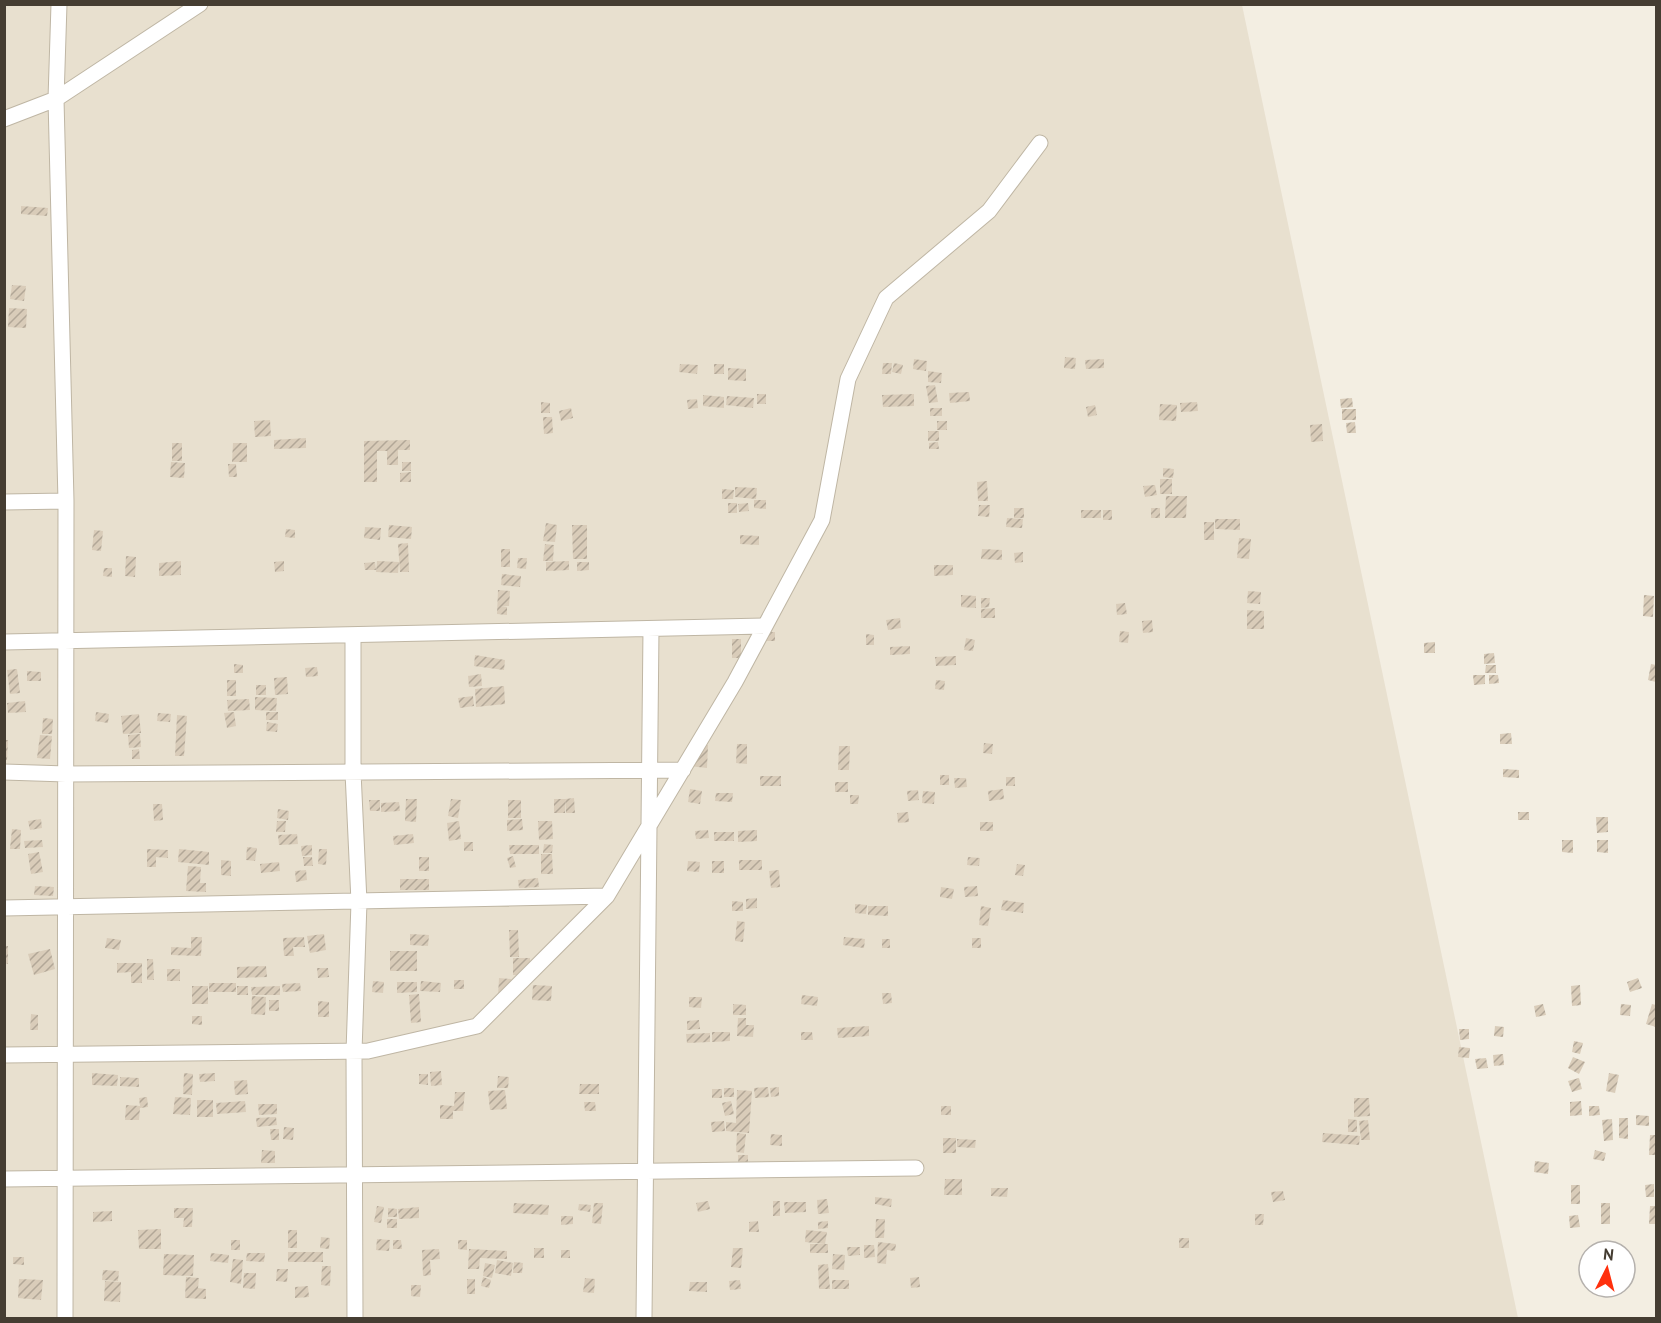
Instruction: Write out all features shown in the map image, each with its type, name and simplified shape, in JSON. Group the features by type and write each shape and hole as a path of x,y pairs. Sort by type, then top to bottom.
{"street":[{"path":"59,4 56,99 66,501 65,1318"},
{"path":"4,119 56,99 200,4"},
{"path":"4,1055 354,1052 368,1051 477,1026 607,896 683,770 765,626 822,520 848,379 886,298 989,211 1040,143"},
{"path":"4,502 66,501"},
{"path":"4,642 765,626"},
{"path":"644,1318 651,629"},
{"path":"353,635 353,772 359,902 354,1052 355,1318"},
{"path":"4,772 66,774 683,770"},
{"path":"4,908 607,896"},
{"path":"4,1179 916,1168"}],"shaded area":[{"path":"5,5 1242,5 1518,1318 5,1318"}],"building":[{"path":"21,206 48,208 47,216 21,214"},
{"path":"12,285 26,286 24,301 10,299"},
{"path":"9,308 27,309 26,328 8,327"},
{"path":"1065,357 1076,358 1075,369 1064,368"},
{"path":"914,359 927,361 926,371 913,369"},
{"path":"1104,359 1104,368 1086,369 1085,360"},
{"path":"883,363 892,363 891,374 882,374"},
{"path":"894,363 903,365 901,374 892,372"},
{"path":"680,364 698,365 697,374 679,372"},
{"path":"714,364 724,364 724,374 714,374"},
{"path":"728,368 746,369 746,381 728,380"},
{"path":"928,371 942,373 941,383 928,382"},
{"path":"935,385 938,402 929,403 926,386"},
{"path":"969,392 970,401 950,403 949,393"},
{"path":"757,394 766,394 766,404 757,404"},
{"path":"914,394 914,406 883,407 882,395"},
{"path":"703,395 724,397 724,408 703,406"},
{"path":"727,396 754,398 753,408 726,405"},
{"path":"1352,398 1353,407 1341,408 1340,399"},
{"path":"697,399 698,408 688,409 687,400"},
{"path":"541,402 550,403 550,413 541,413"},
{"path":"1197,402 1198,411 1181,412 1180,403"},
{"path":"1160,404 1177,405 1176,421 1159,420"},
{"path":"1095,405 1097,415 1088,417 1086,407"},
{"path":"571,408 573,418 561,421 559,411"},
{"path":"930,408 942,408 942,416 930,416"},
{"path":"1342,409 1356,409 1356,420 1342,420"},
{"path":"543,417 552,417 553,433 544,434"},
{"path":"270,420 271,436 255,437 254,421"},
{"path":"937,421 947,421 947,430 937,430"},
{"path":"1355,422 1356,433 1347,433 1346,423"},
{"path":"1322,424 1323,441 1311,442 1310,425"},
{"path":"928,431 939,431 939,441 928,441"},
{"path":"306,438 306,448 274,449 274,440"},
{"path":"410,440 410,450 398,450 398,465 387,465 387,451 377,451 377,482 364,482 364,441"},
{"path":"938,442 939,449 929,449 929,443"},
{"path":"172,443 182,443 182,461 172,461"},
{"path":"233,443 247,443 247,462 232,462"},
{"path":"171,462 185,463 184,478 170,477"},
{"path":"402,462 411,462 411,471 402,471"},
{"path":"228,464 236,464 237,477 229,477"},
{"path":"1163,468 1174,469 1173,478 1163,477"},
{"path":"411,472 411,482 400,482 400,473"},
{"path":"1160,479 1172,479 1172,494 1160,494"},
{"path":"987,481 988,501 978,501 977,482"},
{"path":"1155,485 1157,495 1145,497 1143,486"},
{"path":"735,487 757,488 756,499 735,497"},
{"path":"722,489 734,490 733,499 722,499"},
{"path":"1166,496 1187,496 1186,518 1165,518"},
{"path":"754,500 766,500 766,509 754,508"},
{"path":"728,503 737,503 737,513 728,513"},
{"path":"748,503 749,511 739,512 738,504"},
{"path":"979,505 990,505 989,517 978,516"},
{"path":"1014,508 1024,508 1024,518 1014,518"},
{"path":"1151,508 1160,508 1160,518 1151,518"},
{"path":"1081,510 1101,510 1101,518 1081,518"},
{"path":"1103,510 1112,510 1112,520 1103,520"},
{"path":"1007,518 1023,519 1022,528 1006,527"},
{"path":"1215,519 1240,519 1240,530 1215,529"},
{"path":"1204,522 1214,522 1214,540 1204,540"},
{"path":"546,523 557,525 555,542 543,541"},
{"path":"389,525 412,527 411,539 388,537"},
{"path":"572,525 587,525 587,559 573,559"},
{"path":"365,527 381,528 380,540 364,538"},
{"path":"286,529 295,530 295,538 285,537"},
{"path":"94,530 103,531 101,551 92,550"},
{"path":"740,535 759,536 759,545 740,544"},
{"path":"1239,538 1251,539 1249,559 1237,558"},
{"path":"408,543 409,572 400,572 398,544"},
{"path":"545,544 554,545 553,561 543,561"},
{"path":"501,549 510,549 510,567 501,567"},
{"path":"982,549 1002,550 1002,560 981,559"},
{"path":"1023,552 1023,562 1015,563 1014,553"},
{"path":"126,556 136,557 135,577 125,576"},
{"path":"518,558 527,558 526,569 517,568"},
{"path":"181,561 181,575 159,576 159,563"},
{"path":"284,561 284,571 275,572 274,562"},
{"path":"377,561 399,562 398,573 376,572"},
{"path":"569,561 569,570 546,571 546,562"},
{"path":"375,562 376,570 365,570 364,563"},
{"path":"577,562 589,562 589,570 577,571"},
{"path":"934,565 953,565 953,575 934,576"},
{"path":"104,568 112,568 112,577 103,576"},
{"path":"502,574 521,576 520,587 501,585"},
{"path":"498,590 510,591 509,606 501,606 507,607 507,615 497,614"},
{"path":"1248,591 1261,592 1260,604 1247,603"},
{"path":"961,595 976,596 976,608 961,607"},
{"path":"1644,595 1654,596 1653,617 1643,616"},
{"path":"981,598 990,598 989,607 981,608"},
{"path":"1125,603 1127,614 1117,615 1116,604"},
{"path":"995,608 995,618 981,618 981,609"},
{"path":"1247,610 1264,611 1264,629 1247,629"},
{"path":"900,618 901,628 888,630 886,620"},
{"path":"1152,620 1153,632 1143,633 1142,621"},
{"path":"1120,631 1129,632 1128,643 1119,642"},
{"path":"765,632 775,632 775,641 765,641"},
{"path":"866,634 874,635 874,645 866,645"},
{"path":"966,638 975,640 973,651 964,650"},
{"path":"732,639 741,639 741,658 732,658"},
{"path":"1435,642 1435,653 1424,653 1424,643"},
{"path":"910,646 910,654 890,655 890,647"},
{"path":"1494,653 1495,663 1484,664 1484,654"},
{"path":"475,655 505,660 504,670 474,666"},
{"path":"956,656 956,665 936,666 935,657"},
{"path":"234,664 243,665 243,673 234,673"},
{"path":"1651,664 1656,665 1656,682 1648,680"},
{"path":"1486,665 1496,665 1496,673 1485,673"},
{"path":"317,667 318,676 306,677 305,668"},
{"path":"17,669 20,693 10,694 7,670"},
{"path":"27,671 41,672 41,681 27,681"},
{"path":"481,674 482,686 469,687 468,676"},
{"path":"1473,675 1485,675 1485,684 1474,685"},
{"path":"1489,675 1498,675 1499,683 1489,684"},
{"path":"287,677 288,694 275,695 274,678"},
{"path":"227,680 236,680 236,696 227,696"},
{"path":"936,680 945,681 944,690 935,689"},
{"path":"256,685 266,685 266,695 256,695"},
{"path":"504,686 505,704 476,707 475,689"},
{"path":"473,696 474,706 460,708 458,698"},
{"path":"255,697 277,698 276,711 255,710"},
{"path":"249,699 250,710 228,711 227,700"},
{"path":"25,701 26,712 8,713 7,703"},
{"path":"96,712 109,714 108,723 95,721"},
{"path":"234,712 236,726 227,728 224,713"},
{"path":"266,712 278,712 278,720 266,720"},
{"path":"158,713 171,714 170,722 157,721"},
{"path":"139,714 141,733 123,734 121,716"},
{"path":"177,715 187,716 184,756 175,756"},
{"path":"43,718 53,719 52,734 42,734"},
{"path":"267,722 278,724 277,732 266,731"},
{"path":"1511,733 1512,744 1500,744 1500,734"},
{"path":"140,734 141,747 129,748 128,735"},
{"path":"40,735 52,736 50,759 37,758"},
{"path":"4,740 8,740 7,760 4,760"},
{"path":"984,743 993,744 992,754 983,753"},
{"path":"690,744 708,745 707,768 689,766"},
{"path":"737,744 747,744 747,764 736,763"},
{"path":"839,746 850,746 849,770 838,770"},
{"path":"139,749 140,759 132,759 132,750"},
{"path":"1503,769 1519,770 1519,778 1503,777"},
{"path":"940,775 949,775 949,785 940,785"},
{"path":"760,776 781,776 781,786 760,786"},
{"path":"1006,777 1015,777 1015,786 1006,786"},
{"path":"954,778 966,778 967,787 955,788"},
{"path":"835,782 848,782 848,792 835,792"},
{"path":"690,789 702,791 700,804 688,802"},
{"path":"1003,789 1004,799 989,801 988,791"},
{"path":"918,790 919,800 908,801 907,791"},
{"path":"923,791 935,792 934,804 922,803"},
{"path":"716,793 733,793 732,802 715,801"},
{"path":"850,795 859,795 858,804 850,804"},
{"path":"574,798 575,813 566,813 565,799"},
{"path":"406,799 417,799 416,822 405,821"},
{"path":"451,799 461,800 458,818 448,816"},
{"path":"554,799 565,799 565,813 554,813"},
{"path":"369,800 380,800 380,811 370,811"},
{"path":"508,800 521,800 521,818 508,818"},
{"path":"399,802 400,811 381,812 381,803"},
{"path":"153,804 162,804 163,820 154,821"},
{"path":"278,809 289,811 288,820 277,818"},
{"path":"908,812 909,822 898,823 897,813"},
{"path":"1518,812 1529,812 1529,820 1518,820"},
{"path":"1596,817 1608,817 1608,832 1597,833"},
{"path":"41,819 42,828 30,830 28,821"},
{"path":"522,819 523,830 507,831 507,820"},
{"path":"277,821 286,821 285,832 276,832"},
{"path":"459,821 461,839 449,841 447,823"},
{"path":"538,821 552,821 553,839 539,840"},
{"path":"980,822 993,822 993,831 980,831"},
{"path":"12,829 21,830 20,849 10,849"},
{"path":"708,830 709,838 696,839 695,831"},
{"path":"757,830 757,841 738,842 738,831"},
{"path":"714,832 734,832 734,841 714,841"},
{"path":"297,834 298,844 279,845 278,835"},
{"path":"413,834 414,843 394,845 393,836"},
{"path":"42,840 43,847 25,848 24,841"},
{"path":"1562,840 1573,840 1573,853 1562,852"},
{"path":"1597,840 1608,840 1608,853 1597,852"},
{"path":"464,842 473,842 473,851 464,851"},
{"path":"544,844 553,845 552,853 543,853"},
{"path":"312,845 312,855 302,856 301,846"},
{"path":"509,845 539,845 539,854 510,854"},
{"path":"247,847 257,848 255,861 246,860"},
{"path":"147,849 168,850 168,858 156,857 156,867 147,867"},
{"path":"179,849 209,852 209,865 178,862"},
{"path":"319,849 327,849 326,865 318,864"},
{"path":"39,852 43,872 31,874 28,854"},
{"path":"541,854 552,854 553,874 541,874"},
{"path":"513,856 516,867 510,868 507,858"},
{"path":"303,857 312,857 313,866 304,866"},
{"path":"419,857 429,857 429,871 419,871"},
{"path":"968,857 980,858 979,866 967,865"},
{"path":"221,860 231,861 231,876 221,875"},
{"path":"739,860 762,860 762,870 739,870"},
{"path":"688,861 700,862 699,872 687,871"},
{"path":"712,861 724,861 724,873 712,873"},
{"path":"279,862 280,871 261,873 260,864"},
{"path":"1017,864 1025,865 1023,876 1015,875"},
{"path":"188,866 201,867 200,883 206,883 206,892 186,891"},
{"path":"306,870 307,880 296,882 295,871"},
{"path":"779,870 780,887 771,888 769,871"},
{"path":"538,878 539,887 519,888 518,880"},
{"path":"400,879 429,879 429,890 400,890"},
{"path":"35,886 54,887 53,896 34,895"},
{"path":"977,886 978,896 965,897 964,887"},
{"path":"941,887 954,889 952,899 940,897"},
{"path":"757,898 757,908 746,909 746,899"},
{"path":"1003,900 1024,903 1023,913 1001,910"},
{"path":"732,901 743,902 743,911 732,911"},
{"path":"855,904 867,905 866,914 855,913"},
{"path":"868,906 888,906 888,916 868,915"},
{"path":"981,906 991,908 988,926 979,925"},
{"path":"737,921 745,922 743,942 735,941"},
{"path":"509,930 518,930 519,957 510,957"},
{"path":"324,934 326,950 310,953 307,936"},
{"path":"410,934 429,935 428,946 410,945"},
{"path":"191,937 202,937 201,956 171,955 171,947 191,948"},
{"path":"304,937 305,947 293,947 294,956 284,956 283,938"},
{"path":"844,937 865,939 864,948 843,945"},
{"path":"107,938 121,940 119,950 105,948"},
{"path":"972,938 981,938 981,948 972,948"},
{"path":"882,939 890,939 890,948 882,948"},
{"path":"4,946 8,946 8,964 4,964"},
{"path":"50,949 55,969 34,975 28,954"},
{"path":"390,951 417,951 417,971 390,971"},
{"path":"513,958 530,958 530,975 513,975"},
{"path":"147,959 153,959 154,980 147,980"},
{"path":"117,963 142,963 142,983 131,983 131,972 117,973"},
{"path":"266,966 267,977 237,978 237,967"},
{"path":"317,968 328,968 329,977 318,978"},
{"path":"167,969 180,969 180,981 167,981"},
{"path":"499,978 511,979 510,989 518,989 518,997 498,996"},
{"path":"1638,978 1642,988 1630,992 1627,982"},
{"path":"454,980 464,980 464,989 454,989"},
{"path":"373,981 384,982 383,993 372,992"},
{"path":"421,981 441,983 440,992 420,991"},
{"path":"397,982 417,982 417,992 397,993"},
{"path":"209,983 236,983 236,992 209,992"},
{"path":"300,983 301,991 283,992 282,984"},
{"path":"533,985 552,986 551,1001 532,1000"},
{"path":"1580,985 1581,1005 1572,1006 1571,986"},
{"path":"192,986 208,986 208,1004 192,1004"},
{"path":"237,986 248,986 248,995 237,995"},
{"path":"280,986 280,995 252,995 251,987"},
{"path":"882,993 891,993 892,1003 883,1004"},
{"path":"419,994 421,1022 411,1023 409,995"},
{"path":"802,995 818,997 817,1006 801,1004"},
{"path":"252,996 266,997 265,1015 251,1014"},
{"path":"689,997 702,997 701,1008 689,1007"},
{"path":"269,1000 279,1000 279,1011 269,1011"},
{"path":"318,1001 329,1002 329,1017 318,1017"},
{"path":"733,1004 746,1005 746,1015 733,1015"},
{"path":"1543,1004 1546,1015 1536,1017 1534,1006"},
{"path":"1621,1004 1631,1005 1630,1016 1620,1015"},
{"path":"1652,1004 1656,1005 1656,1027 1646,1024"},
{"path":"31,1014 38,1015 38,1030 30,1030"},
{"path":"192,1016 202,1016 202,1025 192,1024"},
{"path":"738,1018 746,1018 746,1025 754,1025 753,1037 737,1036"},
{"path":"699,1020 700,1029 687,1030 687,1021"},
{"path":"869,1026 869,1036 838,1038 837,1028"},
{"path":"1495,1026 1504,1027 1503,1037 1494,1036"},
{"path":"1459,1029 1469,1029 1469,1039 1460,1040"},
{"path":"712,1032 730,1032 730,1041 712,1042"},
{"path":"801,1032 812,1032 813,1040 801,1040"},
{"path":"710,1033 710,1042 687,1043 686,1034"},
{"path":"1574,1041 1583,1043 1580,1054 1572,1052"},
{"path":"1459,1047 1470,1048 1469,1058 1458,1057"},
{"path":"1503,1054 1504,1065 1494,1066 1493,1055"},
{"path":"1573,1057 1585,1062 1579,1074 1568,1068"},
{"path":"1486,1058 1488,1068 1477,1069 1475,1059"},
{"path":"441,1071 442,1085 431,1086 430,1072"},
{"path":"92,1073 118,1075 117,1086 92,1085"},
{"path":"184,1073 193,1074 192,1095 183,1094"},
{"path":"215,1073 215,1081 200,1082 199,1074"},
{"path":"1609,1073 1619,1075 1615,1093 1606,1091"},
{"path":"419,1074 428,1074 428,1085 419,1084"},
{"path":"498,1076 509,1077 508,1088 497,1088"},
{"path":"120,1077 139,1078 139,1087 120,1086"},
{"path":"1579,1078 1582,1089 1572,1092 1568,1081"},
{"path":"247,1080 248,1094 235,1095 234,1081"},
{"path":"580,1084 599,1084 599,1094 579,1094"},
{"path":"768,1087 769,1097 755,1098 754,1088"},
{"path":"779,1087 779,1096 771,1097 770,1088"},
{"path":"724,1088 734,1088 734,1097 724,1097"},
{"path":"712,1089 722,1089 722,1098 712,1098"},
{"path":"505,1090 507,1109 490,1110 488,1091"},
{"path":"737,1090 752,1091 749,1133 726,1131 726,1122 736,1123"},
{"path":"455,1092 465,1092 463,1111 453,1111 453,1119 440,1119 440,1105 454,1106"},
{"path":"147,1097 148,1107 140,1108 139,1120 125,1120 126,1105 140,1106 139,1098"},
{"path":"175,1097 191,1098 190,1115 173,1114"},
{"path":"1354,1098 1369,1098 1370,1116 1354,1117"},
{"path":"197,1100 213,1100 213,1117 197,1117"},
{"path":"245,1101 246,1112 217,1114 216,1103"},
{"path":"731,1101 734,1114 725,1116 722,1103"},
{"path":"1581,1101 1582,1115 1570,1116 1570,1102"},
{"path":"584,1102 595,1102 596,1111 585,1111"},
{"path":"258,1104 277,1104 277,1114 259,1115"},
{"path":"941,1106 951,1106 951,1115 941,1115"},
{"path":"1589,1106 1599,1106 1600,1115 1589,1116"},
{"path":"1636,1115 1649,1116 1649,1126 1636,1125"},
{"path":"276,1117 277,1125 257,1127 256,1118"},
{"path":"1619,1118 1628,1118 1628,1139 1619,1138"},
{"path":"1348,1119 1357,1120 1357,1132 1348,1132"},
{"path":"1612,1119 1613,1140 1604,1141 1602,1120"},
{"path":"1368,1120 1370,1140 1361,1140 1359,1121"},
{"path":"724,1121 725,1131 712,1132 711,1122"},
{"path":"284,1127 294,1128 293,1140 283,1139"},
{"path":"270,1129 279,1129 279,1140 271,1140"},
{"path":"737,1133 746,1134 744,1153 736,1152"},
{"path":"1323,1133 1360,1136 1359,1145 1322,1142"},
{"path":"771,1134 782,1135 782,1146 770,1145"},
{"path":"1650,1135 1656,1135 1656,1155 1649,1155"},
{"path":"943,1138 956,1138 956,1153 943,1153"},
{"path":"957,1139 976,1140 975,1148 957,1147"},
{"path":"262,1150 275,1151 275,1163 261,1163"},
{"path":"1595,1150 1606,1153 1604,1161 1593,1159"},
{"path":"738,1155 748,1155 748,1176 739,1177"},
{"path":"1535,1161 1549,1163 1548,1174 1534,1172"},
{"path":"945,1179 962,1179 962,1195 944,1195"},
{"path":"1654,1184 1654,1197 1646,1197 1645,1185"},
{"path":"1571,1185 1580,1185 1580,1204 1571,1204"},
{"path":"991,1188 1008,1188 1007,1197 991,1196"},
{"path":"1283,1191 1285,1200 1273,1202 1271,1192"},
{"path":"875,1197 892,1199 891,1207 875,1204"},
{"path":"827,1199 829,1213 818,1214 817,1200"},
{"path":"708,1201 710,1209 698,1212 696,1203"},
{"path":"773,1201 780,1201 780,1216 773,1216"},
{"path":"784,1202 806,1202 806,1212 785,1213"},
{"path":"514,1203 549,1205 548,1215 513,1213"},
{"path":"594,1203 603,1203 601,1224 592,1223"},
{"path":"1601,1203 1610,1203 1610,1224 1601,1224"},
{"path":"579,1204 591,1205 590,1212 578,1210"},
{"path":"377,1206 384,1207 381,1223 374,1222"},
{"path":"1650,1206 1656,1206 1656,1224 1649,1224"},
{"path":"419,1207 419,1218 399,1219 398,1209"},
{"path":"174,1208 193,1208 192,1227 183,1227 184,1218 174,1218"},
{"path":"388,1208 397,1209 397,1217 388,1217"},
{"path":"112,1211 112,1221 93,1222 93,1212"},
{"path":"1255,1214 1264,1214 1263,1225 1255,1225"},
{"path":"1578,1215 1580,1227 1570,1228 1569,1216"},
{"path":"561,1216 573,1216 573,1224 561,1225"},
{"path":"387,1219 397,1219 397,1228 387,1228"},
{"path":"876,1219 885,1219 884,1238 875,1238"},
{"path":"758,1221 759,1232 749,1232 749,1222"},
{"path":"828,1221 828,1228 818,1229 818,1222"},
{"path":"161,1229 161,1249 139,1249 138,1230"},
{"path":"288,1230 297,1230 297,1248 288,1248"},
{"path":"806,1230 827,1232 825,1244 805,1242"},
{"path":"321,1237 330,1238 329,1249 320,1248"},
{"path":"1179,1238 1189,1238 1189,1248 1179,1248"},
{"path":"377,1239 390,1240 389,1251 376,1250"},
{"path":"231,1240 240,1240 240,1250 231,1250"},
{"path":"393,1240 401,1240 402,1249 393,1249"},
{"path":"458,1240 467,1240 467,1250 458,1249"},
{"path":"878,1242 896,1244 895,1251 887,1250 886,1264 877,1263"},
{"path":"810,1244 828,1244 828,1253 810,1253"},
{"path":"864,1245 874,1245 875,1257 864,1258"},
{"path":"847,1247 860,1247 860,1255 848,1256"},
{"path":"534,1248 544,1248 544,1258 534,1258"},
{"path":"733,1248 743,1248 741,1268 731,1267"},
{"path":"439,1249 440,1259 430,1260 431,1275 423,1276 422,1250"},
{"path":"469,1249 507,1251 507,1259 480,1258 479,1269 468,1269"},
{"path":"561,1250 570,1250 570,1258 561,1258"},
{"path":"288,1252 323,1252 323,1262 288,1262"},
{"path":"211,1253 229,1255 228,1263 210,1261"},
{"path":"247,1253 265,1253 264,1262 246,1261"},
{"path":"164,1254 194,1255 193,1276 163,1275"},
{"path":"833,1254 845,1255 844,1270 832,1269"},
{"path":"13,1257 24,1257 24,1265 13,1264"},
{"path":"233,1259 243,1260 241,1284 230,1282"},
{"path":"497,1260 513,1263 511,1276 495,1273"},
{"path":"514,1262 523,1263 522,1273 513,1273"},
{"path":"485,1263 495,1265 492,1278 483,1276"},
{"path":"828,1264 830,1289 819,1289 818,1265"},
{"path":"322,1266 331,1266 330,1286 321,1285"},
{"path":"277,1269 288,1269 287,1282 276,1281"},
{"path":"103,1270 119,1271 118,1281 102,1280"},
{"path":"244,1273 256,1273 255,1289 243,1288"},
{"path":"186,1277 199,1278 198,1288 206,1289 206,1299 185,1298"},
{"path":"483,1277 491,1280 489,1288 481,1286"},
{"path":"919,1277 920,1287 911,1288 910,1278"},
{"path":"585,1278 595,1279 594,1293 583,1292"},
{"path":"19,1279 43,1280 41,1300 18,1298"},
{"path":"467,1279 475,1279 475,1294 467,1294"},
{"path":"740,1280 741,1289 730,1290 729,1281"},
{"path":"832,1280 849,1280 849,1289 832,1289"},
{"path":"105,1281 121,1282 120,1302 104,1301"},
{"path":"690,1282 707,1282 707,1292 689,1291"},
{"path":"411,1285 421,1285 420,1297 411,1296"},
{"path":"308,1286 309,1297 295,1298 295,1287"}]}
